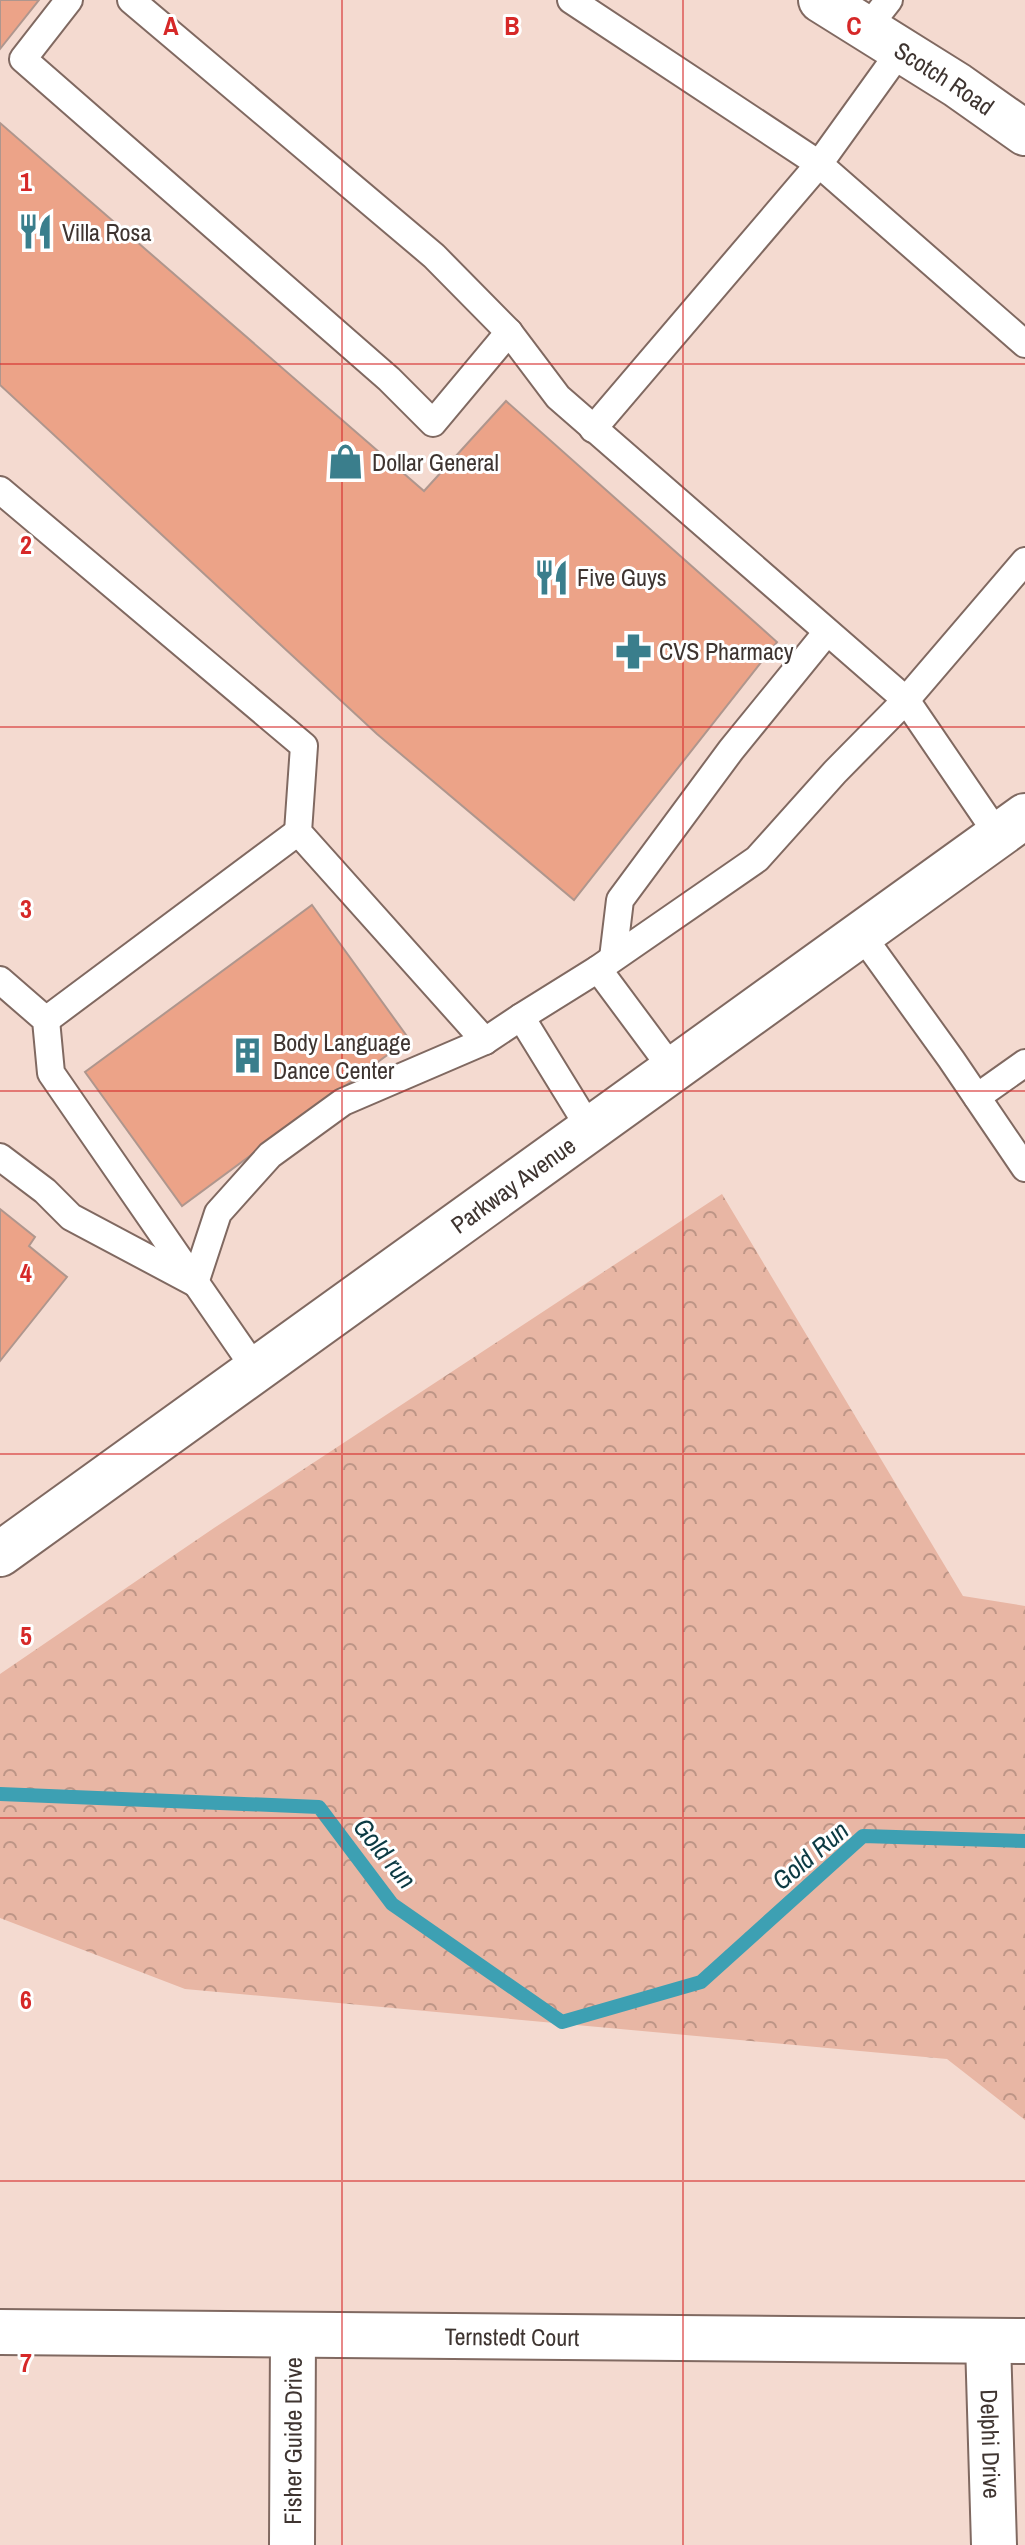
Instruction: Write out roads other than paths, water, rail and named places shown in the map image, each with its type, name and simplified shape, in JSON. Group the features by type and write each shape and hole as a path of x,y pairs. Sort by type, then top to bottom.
{"main road":[{"name":"Scotch Road","path":"821,0 886,26 957,85 1025,133"},
{"name":"Parkway Avenue","path":"0,1554 1012,826"},
{"name":"Ternstedt Court","path":"0,2332 1007,2342"},
{"name":"Fisher Guide Drive","path":"292,2545 293,2336"},
{"name":"Delphi Drive","path":"994,2545 1007,2342"}],"lane":[{"path":"69,0 23,59 389,379 433,423 509,332"},
{"path":"131,0 434,256 509,332 558,397 906,700 1012,826"},
{"path":"571,0 819,164 1025,344"},
{"path":"593,429 819,164 886,26"},
{"path":"0,490 304,746 298,832 485,1041"},
{"path":"195,1283 218,1213 270,1155 343,1102 485,1041 605,964 757,859 835,772 906,700 1025,561"},
{"path":"673,1070 605,964 620,900 731,750 827,632"},
{"path":"46,1020 298,832"},
{"path":"861,934 1025,1168"},
{"path":"0,980 46,1020 51,1073 256,1370"},
{"path":"521,1017 590,1129"},
{"path":"977,1097 1025,1063"},
{"path":"0,1157 45,1191 71,1217 195,1283"}],"waterway":[{"name":"Gold run","path":"0,1794 319,1807 392,1904 562,2022 701,1982 863,1836 1025,1841"}],"place":[{"name":"Villa Rosa","path":"36,232"},
{"name":"Dollar General","path":"346,462"},
{"name":"Five Guys","path":"551,577"},
{"name":"CVS Pharmacy","path":"633,651"},
{"name":"Body Language Dance Center","path":"247,1056"}],"water label":[{"name":"Gold Run","path":"810,1855"}]}
